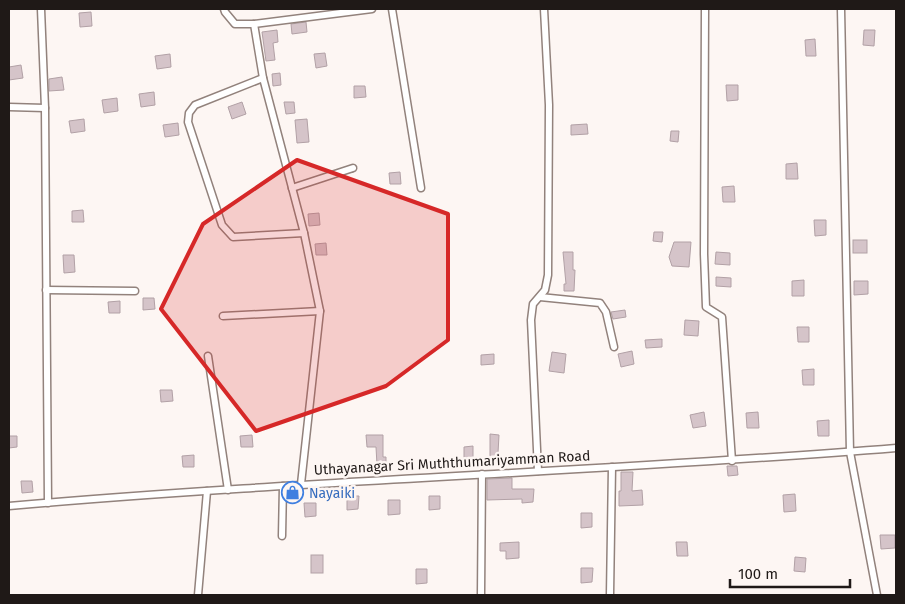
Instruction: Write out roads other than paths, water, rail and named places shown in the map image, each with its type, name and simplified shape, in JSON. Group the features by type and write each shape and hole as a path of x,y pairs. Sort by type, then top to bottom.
{"street":[{"path":"41,9 45,108 48,503"},
{"path":"224,9 235,24 254,24 372,9"},
{"path":"392,9 421,188"},
{"path":"538,471 531,320 533,304 545,290 548,275 550,105 544,9"},
{"path":"705,9 704,254 706,307 722,317 732,461"},
{"path":"841,9 850,452 877,595"},
{"path":"254,24 263,78 304,233 320,310 300,484"},
{"path":"263,78 195,105 189,113 188,122 222,225 233,238 304,233"},
{"path":"9,107 45,108"},
{"path":"292,188 353,168"},
{"path":"46,290 136,291"},
{"path":"540,297 600,302 606,312 614,347"},
{"path":"223,316 320,310"},
{"path":"208,356 228,490"},
{"name":"Uthayanagar Sri Muththumariyamman Road","path":"9,506 300,484 732,461 896,448"},
{"path":"610,595 612,467"},
{"path":"481,595 482,474"},
{"path":"282,536 283,486"},
{"path":"198,595 207,491"}],"place":[{"name":"Nayaiki","path":"293,493"}]}
